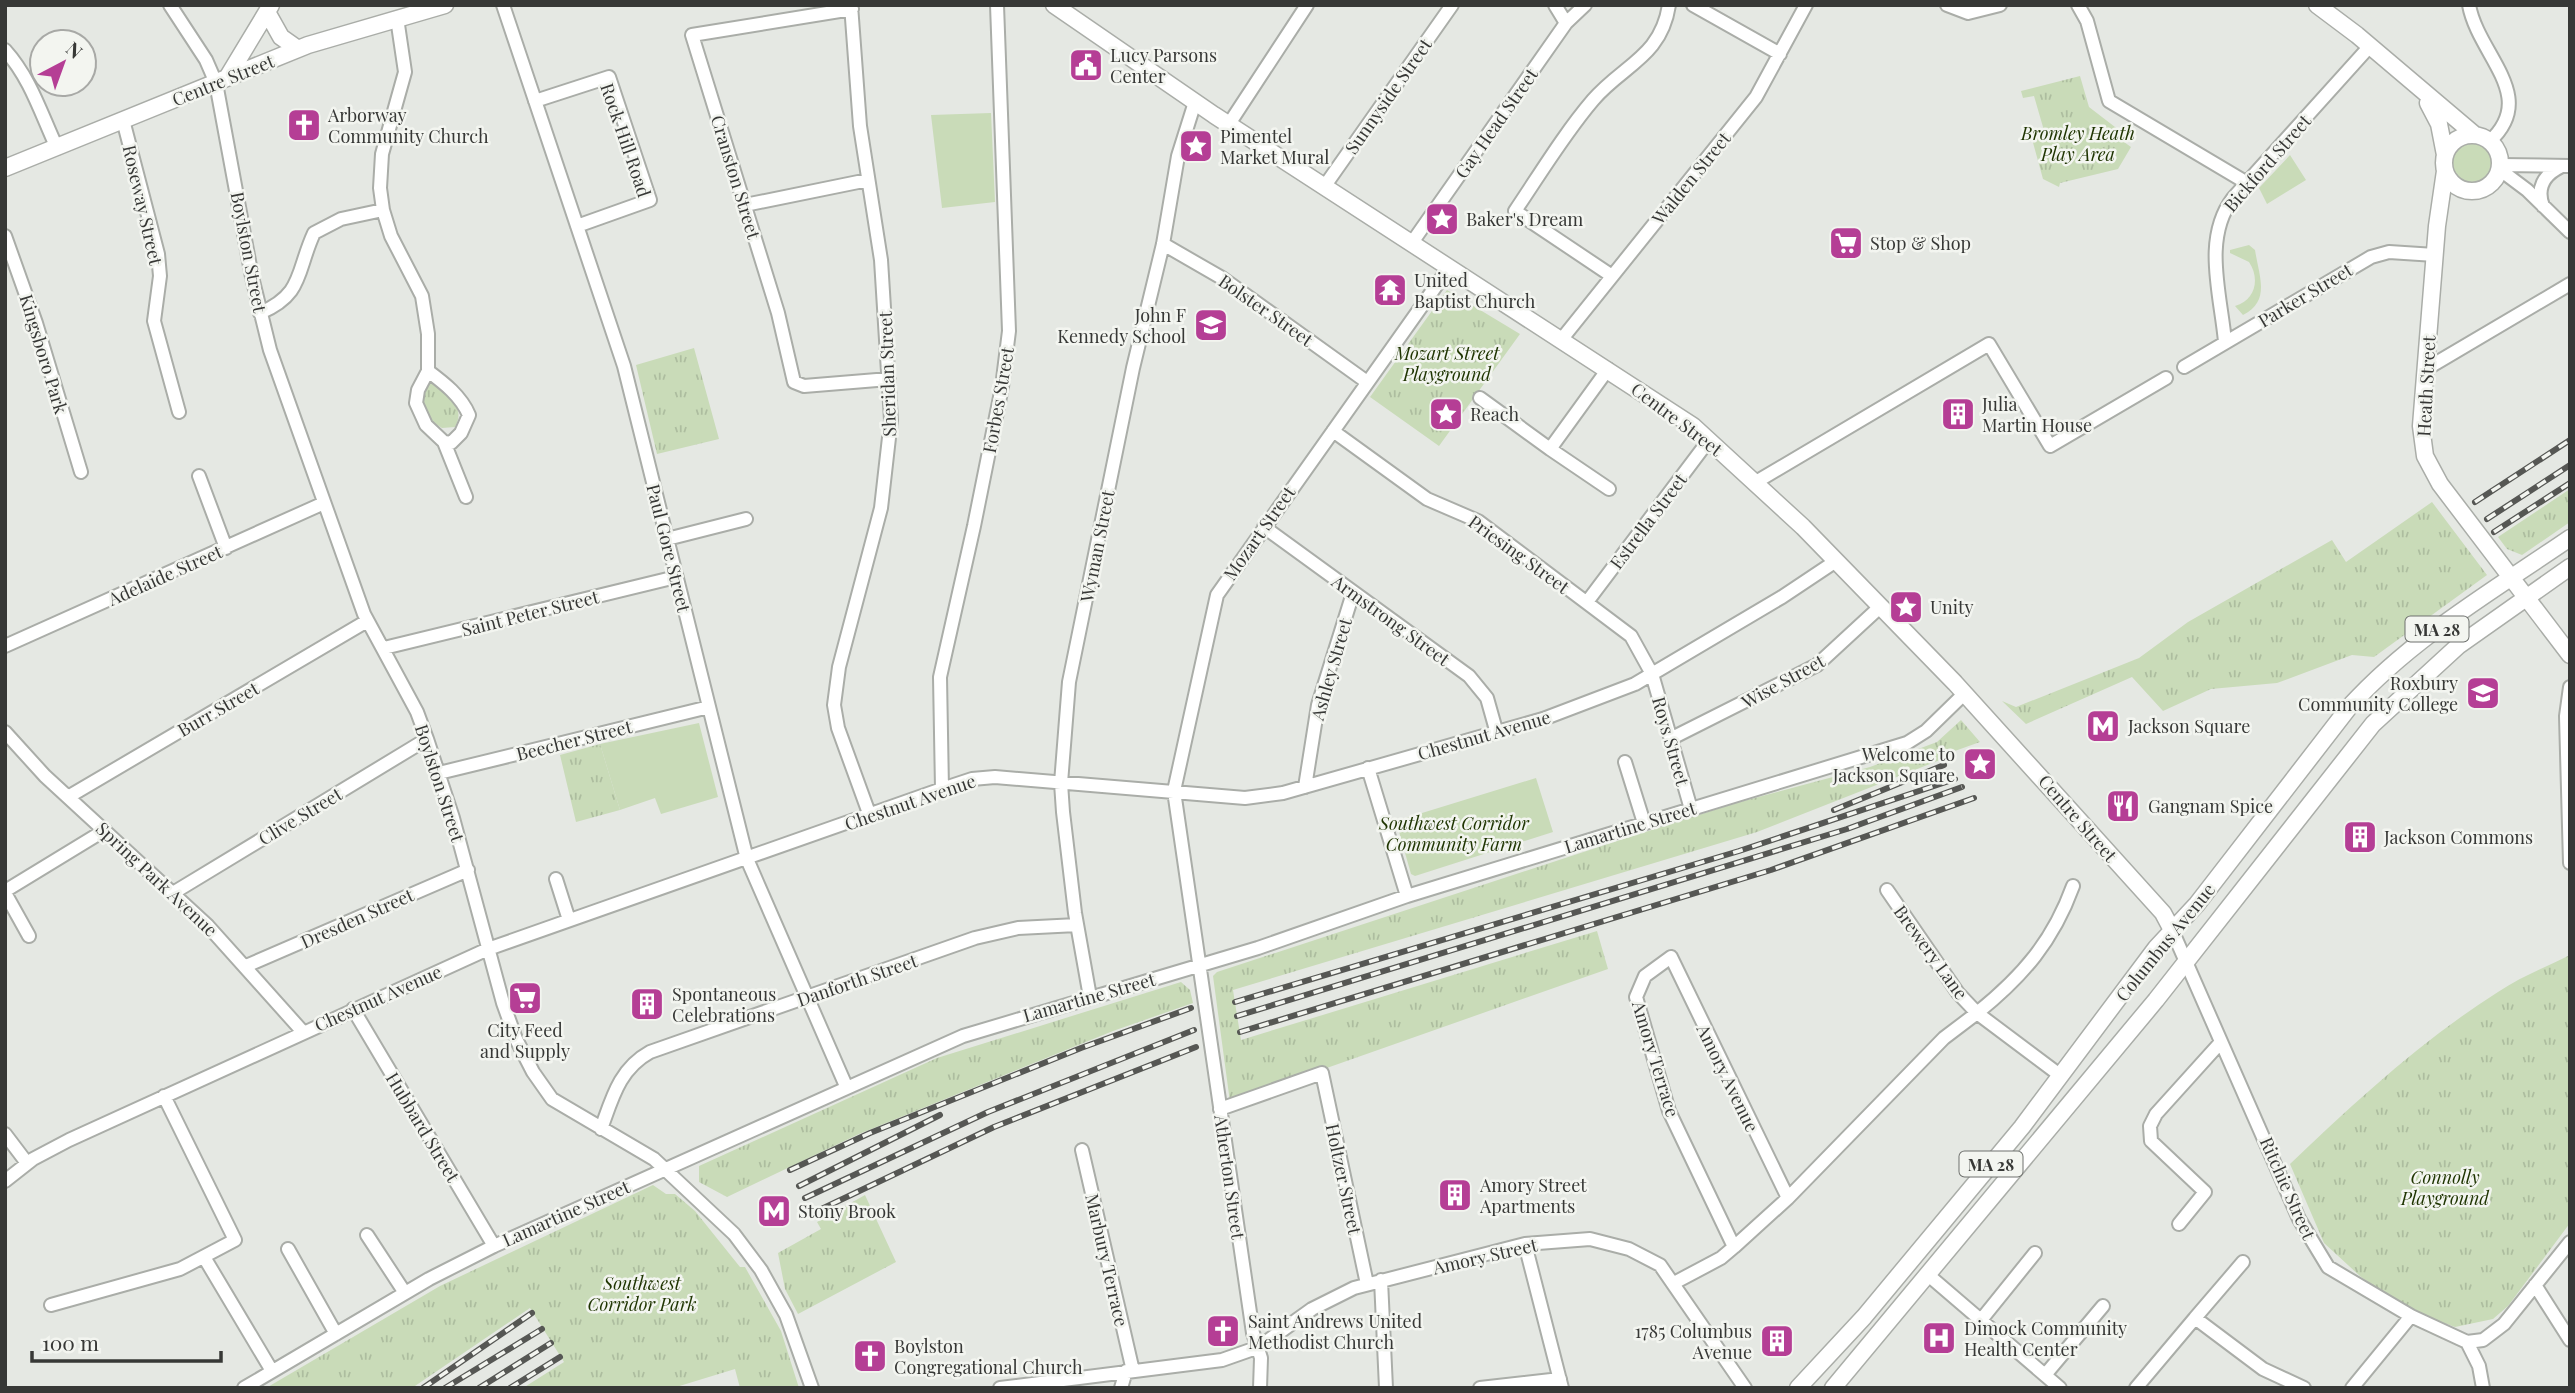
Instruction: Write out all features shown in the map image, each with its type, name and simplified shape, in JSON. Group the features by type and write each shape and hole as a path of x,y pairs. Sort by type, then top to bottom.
{"main road":[{"name":"Centre Street","path":"5,168 299,48 445,5"},
{"name":"Centre Street","path":"1054,5 1448,269 1681,417 1709,440 1836,561 1965,693 2077,814 2163,913 2172,930"},
{"name":"Heath Street","path":"2317,5 2482,138"},
{"path":"221,80 269,8"},
{"path":"269,8 281,37 299,48"},
{"name":"Heath Street","path":"2419,89 2439,124 2445,163 2437,226 2421,433 2427,462 2526,598"},
{"path":"2437,226 2455,200 2469,190 2485,187 2500,167 2497,152 2482,138 2454,141 2445,163 2454,184 2469,190"},
{"name":"Columbus Avenue","path":"1798,1388 1864,1317 2062,1076 2172,930 2197,904 2295,775 2369,686 2413,647 2570,538"},
{"name":"Columbus Avenue","path":"1833,1388 2186,962 2379,718 2458,646 2570,567"},
{"path":"2526,598 2570,655"}],"street":[{"name":"Boylston Street","path":"170,5 221,80 260,313 324,503 368,621 428,739 468,870 511,1027 540,1083 560,1105 639,1149 665,1168 724,1223 755,1261 786,1315 812,1388"},
{"name":"Paul Gore Street","path":"503,5 624,366 747,859 846,1086"},
{"name":"Forbes Street","path":"942,789 940,677 977,512 1009,331 997,5"},
{"path":"1229,124 1307,5"},
{"name":"Sunnyside Street","path":"1324,187 1452,5"},
{"path":"1555,5 1566,23"},
{"name":"Gay Head Street","path":"1411,244 1566,23 1585,5"},
{"path":"1612,276 1515,211 1594,99 1649,51 1663,27 1670,5"},
{"path":"1693,5 1780,54"},
{"name":"Walden Street","path":"1561,340 1752,103 1806,5"},
{"path":"1947,5 1964,13 2000,5"},
{"path":"2078,5 2087,21 2109,101 2247,183"},
{"path":"2469,5 2481,41 2505,80 2509,94 2506,122 2482,138"},
{"name":"Sheridan Street","path":"852,7 860,126 881,260 890,430 881,508 839,667 834,698 838,728 870,816"},
{"name":"Cranston Street","path":"852,7 692,35 778,313 794,382 804,386 889,379"},
{"path":"397,18 405,72 382,154 380,188 383,210 391,236 422,296 428,334 428,371 418,390 416,403 426,425 444,442 466,497"},
{"name":"Bickford Street","path":"2225,342 2216,234 2228,204 2370,46"},
{"path":"5,50 22,70 35,94 57,148"},
{"name":"Rock Hill Road","path":"535,101 609,77 650,200 577,226"},
{"name":"Wyman Street","path":"1090,996 1077,925 1061,783 1069,682 1133,368 1163,244 1178,156 1188,116 1195,102"},
{"name":"Roseway Street","path":"123,121 158,254 160,276 154,321 179,412"},
{"path":"2500,167 2565,167"},
{"path":"2500,167 2570,232"},
{"path":"2544,206 2541,186 2546,176 2565,167"},
{"path":"745,205 868,180"},
{"path":"260,313 280,304 292,293 314,233 341,219 383,210"},
{"name":"Kingsboro Park","path":"5,236 36,323 82,472"},
{"name":"Bolster Street","path":"1163,244 1222,278 1367,382"},
{"name":"Parker Street","path":"2184,367 2371,257 2389,252 2435,255"},
{"name":"Mozart Street","path":"1198,965 1174,791 1217,595 1448,269"},
{"path":"2426,369 2570,285"},
{"path":"1756,482 1989,344 2050,446 2166,377"},
{"path":"1550,449 1608,369"},
{"path":"428,371 446,384 469,415 461,433 451,443 444,442"},
{"path":"1480,398 1609,489"},
{"name":"Priesing Street","path":"1333,431 1427,499 1478,521 1587,602 1631,636 1652,674"},
{"name":"Estrella Street","path":"1587,602 1709,440"},
{"path":"199,476 226,548"},
{"name":"Adelaide Street","path":"5,646 324,503"},
{"path":"667,539 746,519"},
{"name":"Armstrong Street","path":"1264,527 1480,686 1487,698 1496,730"},
{"name":"Chestnut Avenue","path":"5,1181 27,1163 69,1140 488,949 942,789 988,776 1258,798 1304,787 1496,730 1544,719 1635,684 1782,597 1836,561"},
{"name":"Saint Peter Street","path":"384,648 676,577"},
{"name":"Ashley Street","path":"1304,787 1318,705 1353,593"},
{"name":"Wise Street","path":"1672,738 1817,665 1881,606"},
{"name":"Burr Street","path":"68,797 368,621"},
{"name":"Roys Street","path":"1652,674 1691,809"},
{"path":"2570,687 2566,716 2570,863"},
{"name":"Lamartine Street","path":"244,1388 405,1293 494,1246 846,1086 963,1036 1913,741 1965,693"},
{"name":"Beecher Street","path":"439,773 709,706"},
{"name":"Spring Park Avenue","path":"7,739 173,893 246,966 303,1032"},
{"name":"Clive Street","path":"173,893 428,739"},
{"path":"1625,762 1644,823"},
{"path":"1368,768 1407,897"},
{"path":"29,936 5,892 105,830"},
{"name":"Dresden Street","path":"246,966 468,870"},
{"path":"556,879 569,920"},
{"path":"1674,1283 1721,1258 1734,1247 1787,1198 1944,1038 1977,1013 2043,949 2062,916 2073,886"},
{"name":"Brewery Lane","path":"1887,890 1945,975 1977,1013"},
{"name":"Danforth Street","path":"601,1129 621,1077 643,1055 975,939 1018,928 1077,925"},
{"name":"Centre Street","path":"2172,930 2186,962"},
{"name":"Amory Avenue","path":"1671,957 1787,1198"},
{"name":"Amory Terrace","path":"1671,957 1645,976 1636,996 1669,1111 1734,1247"},
{"name":"Ritchie Street","path":"2186,962 2299,1219 2328,1267 2411,1316 2467,1342"},
{"name":"Atherton Street","path":"1198,965 1253,1333 1259,1347 1259,1388"},
{"name":"Hubbard Street","path":"353,1009 494,1246"},
{"path":"1977,1013 2062,1076"},
{"path":"2179,1224 2205,1192 2151,1141 2150,1126 2156,1114 2221,1042"},
{"name":"Holtzer Street","path":"1220,1109 1322,1073 1367,1284"},
{"path":"51,1305 180,1269 235,1240 163,1096"},
{"path":"5,1134 27,1163"},
{"name":"Marbury Terrace","path":"1082,1150 1129,1371"},
{"path":"367,1235 405,1293"},
{"name":"Amory Street","path":"1000,1388 1205,1364 1259,1347 1312,1309 1367,1284 1525,1244 1572,1239 1604,1241 1660,1265 1745,1388"},
{"path":"2483,1388 2479,1366 2467,1342 2483,1340 2504,1324 2570,1242"},
{"path":"1480,1388 1561,1384 1525,1244"},
{"path":"288,1249 336,1334"},
{"path":"1981,1320 2035,1253"},
{"path":"204,1257 272,1371"},
{"path":"2136,1388 2243,1262"},
{"path":"1927,1274 2060,1388"},
{"path":"1381,1280 1386,1388"},
{"path":"2535,1285 2570,1340"},
{"path":"2045,1374 2103,1306"},
{"path":"2352,1388 2411,1316"},
{"path":"2195,1318 2263,1369 2304,1388"},
{"path":"1121,1388 1129,1371"}],"green space":[{"name":"Bromley Heath Play Area","path":"2080,76 2089,107 2128,137 2124,142 2131,147 2118,169 2060,183 2059,187 2043,179 2032,139 2045,134 2034,96 2023,98 2021,91"},
{"path":"991,113 995,202 942,208 931,115"},
{"path":"2470,139 2486,146 2493,162 2486,178 2470,185 2454,178 2447,162 2454,146"},
{"path":"2290,155 2306,180 2267,204 2259,188"},
{"path":"2249,245 2255,250 2261,287 2257,303 2243,315 2235,306 2252,294 2254,275 2249,262 2230,253 2230,250"},
{"name":"Mozart Street Playground","path":"1447,290 1520,334 1439,446 1370,397"},
{"path":"694,348 719,439 657,454 636,365"},
{"path":"429,382 448,394 457,406 458,420 455,427 442,428 427,414 423,402"},
{"path":"2570,489 2570,522 2522,555 2507,549 2498,537"},
{"path":"2432,502 2487,575 2374,657 2352,655 2277,683 2211,689 2163,711 2132,677 2026,724 2002,701 2016,707 2139,658 2188,622 2332,540 2346,562"},
{"path":"1961,720 1980,742 1757,832 1233,990 1241,1040 1597,931 1608,969 1230,1102 1213,976 1217,972 1736,803 1870,767 1937,742"},
{"path":"699,723 718,797 661,814 655,798 620,810 600,744"},
{"path":"600,744 620,810 576,822 560,755"},
{"name":"Southwest Corridor Community Farm","path":"1536,778 1553,832 1415,876 1411,874 1396,821"},
{"name":"Connolly Playground","path":"2570,955 2570,1223 2508,1306 2493,1319 2455,1327 2411,1311 2361,1277 2324,1243 2290,1164 2364,1095 2443,1030 2506,987"},
{"path":"1181,982 1190,990 1193,1003 1113,1031 859,1134 727,1197 699,1182 699,1166 937,1058"},
{"name":"Southwest Corridor Park","path":"653,1185 666,1194 675,1194 695,1211 740,1267 745,1267 781,1331 799,1388 740,1388 735,1369 673,1388 523,1388 564,1362 530,1308 412,1388 266,1388 440,1286"},
{"path":"865,1195 896,1262 798,1314 785,1289 778,1253 821,1229 817,1222"}],"railway":[{"path":"2475,502 2570,440"},
{"path":"2487,519 2570,465"},
{"path":"2494,532 2570,483"},
{"path":"1834,810 1944,765"},
{"path":"1235,1002 1739,851 1955,779"},
{"path":"1237,1016 1847,829 1962,787"},
{"path":"1240,1032 1771,870 1974,798"},
{"path":"790,1170 870,1133 1081,1048 1191,1008"},
{"path":"805,1198 988,1112 1194,1030"},
{"path":"813,1213 994,1127 1196,1047"},
{"path":"799,1186 940,1115"},
{"path":"423,1388 532,1313"},
{"path":"445,1388 542,1329"},
{"path":"479,1388 551,1343"},
{"path":"510,1388 560,1357"}],"place":[{"name":"Lucy Parsons Center","path":"1086,65"},
{"name":"Arborway Community Church","path":"304,125"},
{"name":"Pimentel Market Mural","path":"1196,146"},
{"name":"Baker's Dream","path":"1442,219"},
{"name":"Stop & Shop","path":"1846,243"},
{"name":"United Baptist Church","path":"1390,290"},
{"name":"John F Kennedy School","path":"1211,325"},
{"name":"Reach","path":"1446,414"},
{"name":"Julia Martin House","path":"1958,414"},
{"name":"Unity","path":"1906,607"},
{"name":"Roxbury Community College","path":"2483,693"},
{"name":"Jackson Square","path":"2103,726"},
{"name":"Welcome to Jackson Square","path":"1980,764"},
{"name":"Gangnam Spice","path":"2123,806"},
{"name":"Jackson Commons","path":"2360,837"},
{"name":"City Feed and Supply","path":"525,998"},
{"name":"Spontaneous Celebrations","path":"647,1004"},
{"name":"Amory Street Apartments","path":"1455,1195"},
{"name":"Stony Brook","path":"774,1211"},
{"name":"Saint Andrews United Methodist Church","path":"1223,1331"},
{"name":"Dimock Community Health Center","path":"1939,1338"},
{"name":"1785 Columbus Avenue","path":"1777,1341"},
{"name":"Boylston Congregational Church","path":"870,1356"}]}
